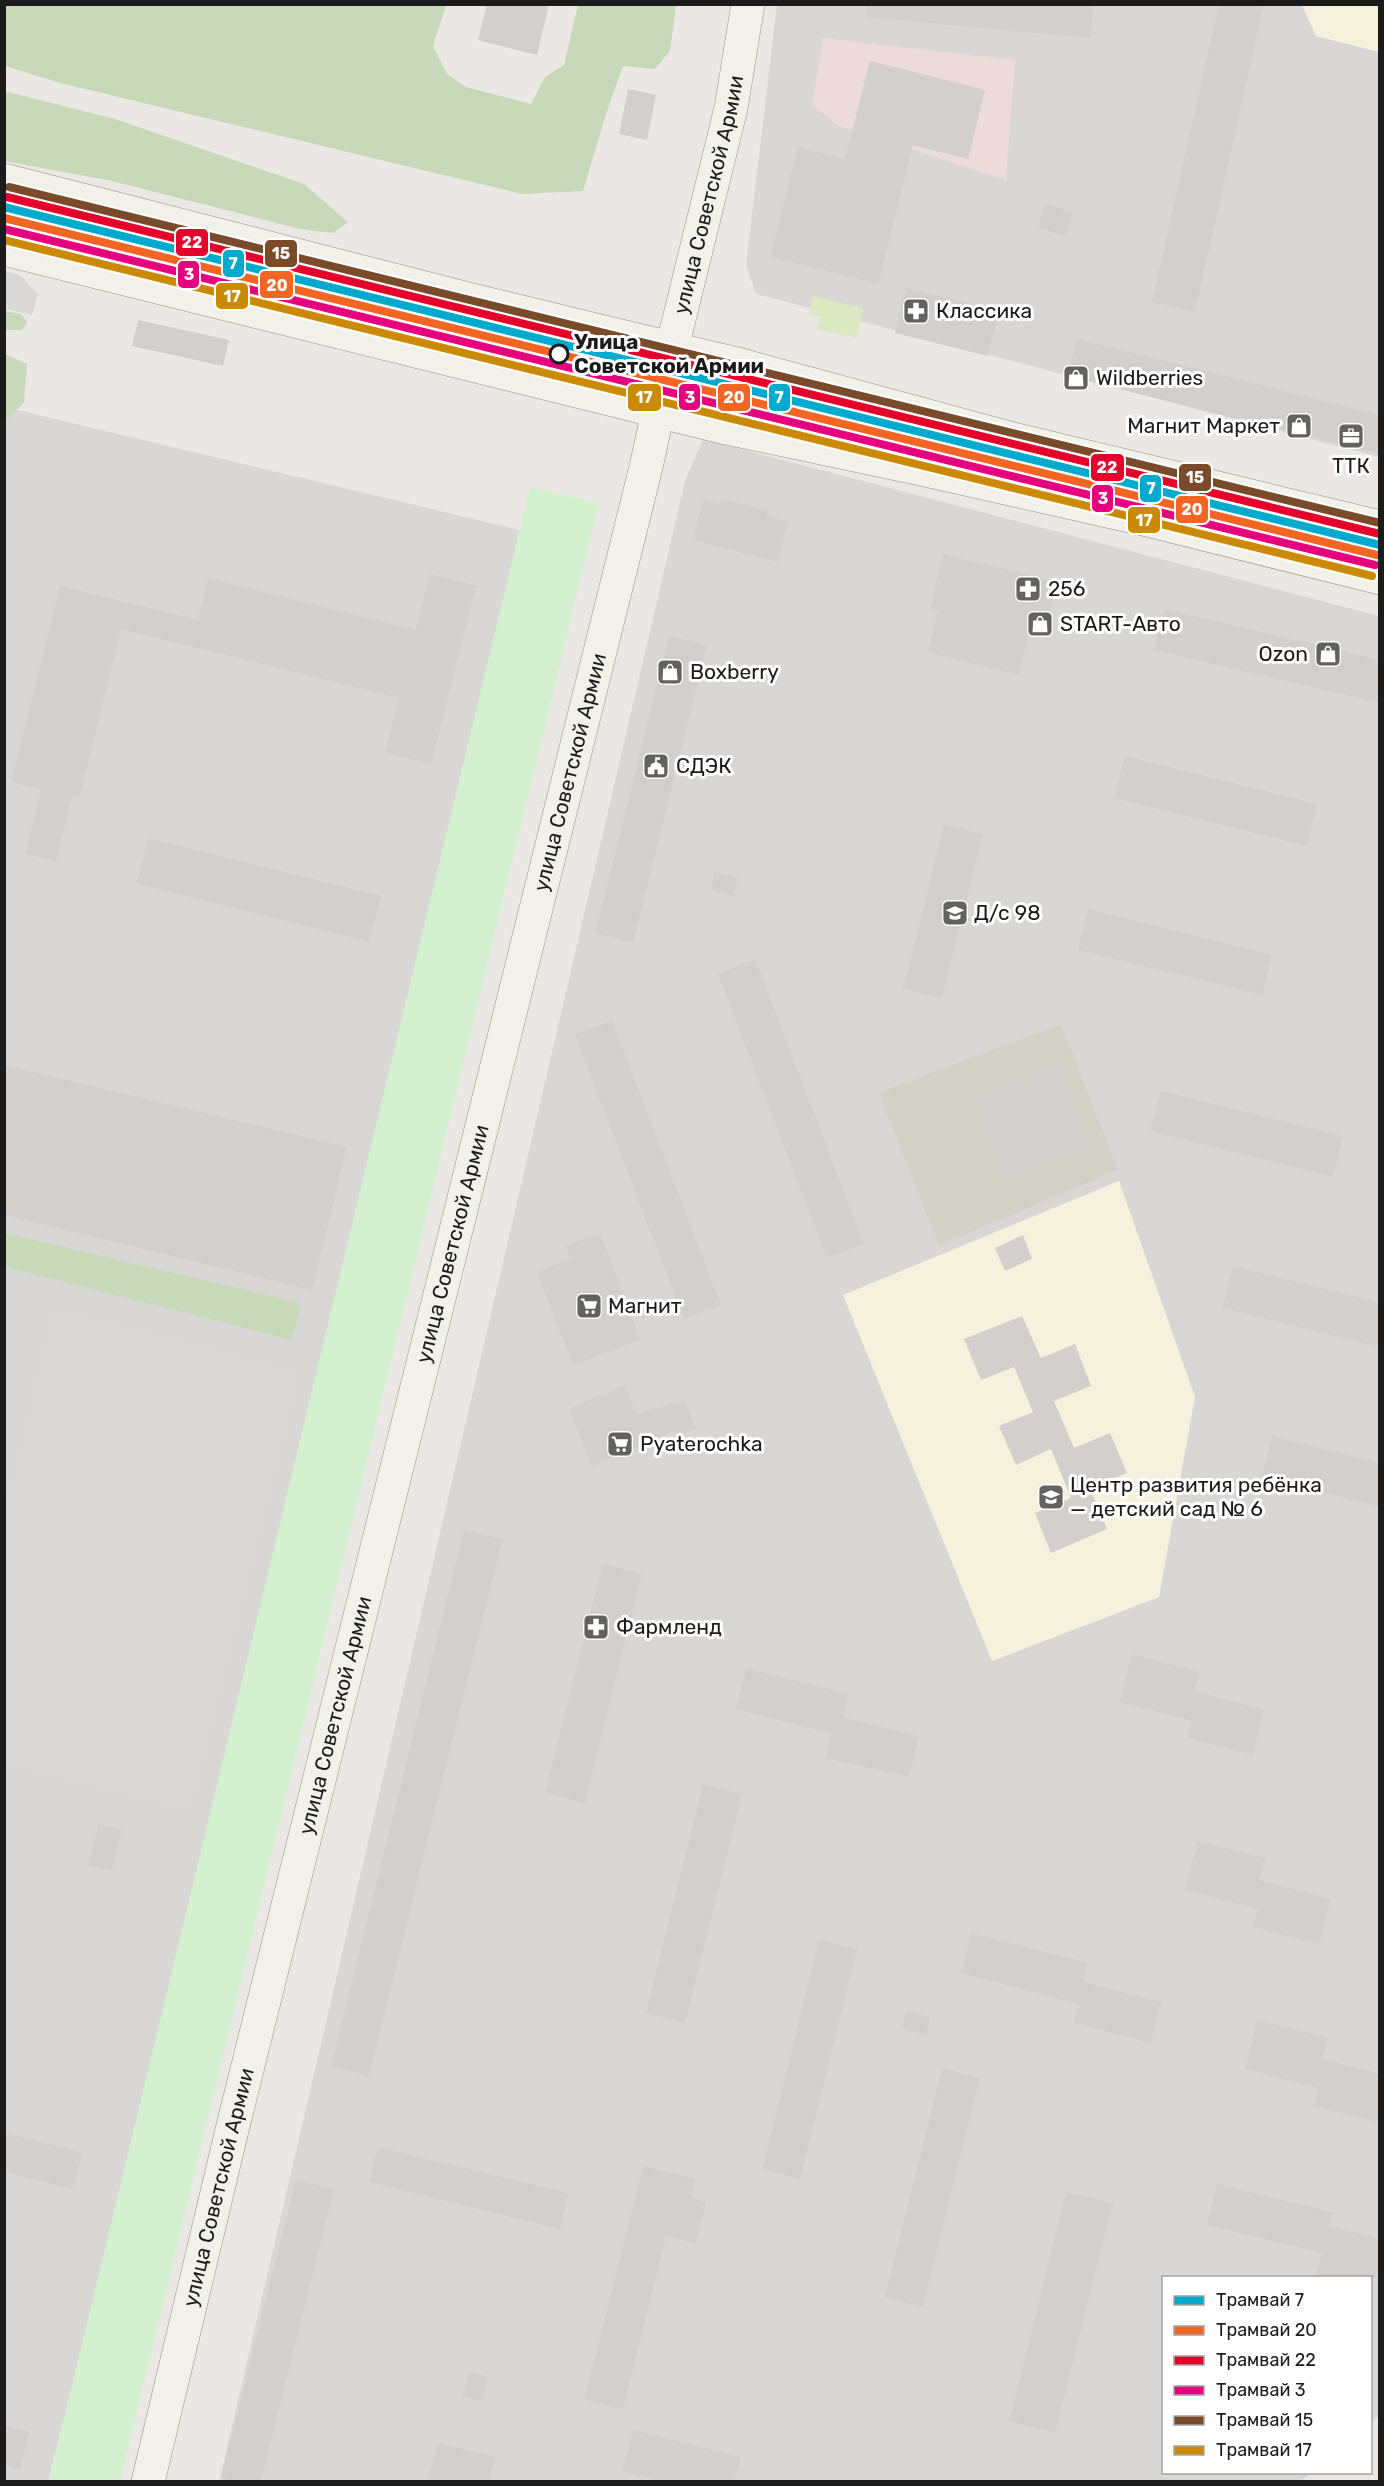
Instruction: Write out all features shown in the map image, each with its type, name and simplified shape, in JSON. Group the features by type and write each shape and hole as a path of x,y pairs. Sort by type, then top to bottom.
{"main road":[{"name":"улица Советской Армии","path":"148,2481 232,2130 541,893 658,411 731,108 748,4"},
{"path":"4,180 468,299 672,348 1009,438 1380,527"},
{"path":"4,249 722,427 1147,520 1380,578"}],"shaded area":[{"path":"777,5 1379,5 1379,457 756,294 746,265"},
{"path":"1302,5 1379,5 1379,52 1316,36"},
{"path":"823,38 1015,60 1006,180 839,126 812,105"},
{"path":"5,271 20,275 38,294 32,315 5,309"},
{"path":"5,407 545,536 48,2481 5,2482"},
{"path":"703,439 1379,616 1379,2416 1372,2422 1372,2276 1162,2276 1162,2474 1311,2474 1301,2481 219,2482 685,481"},
{"path":"1061,1024 1118,1170 939,1245 879,1093"},
{"name":"Центр развития ребёнка — детский сад № 6","path":"1119,1181 1195,1397 1159,1597 992,1661 843,1295"},
{"path":"54,1308 302,1371 192,1811 5,1765 5,1506"}],"green space":[{"path":"4,5 446,5 433,46 447,74 466,87 531,104 545,77 564,65 578,5 676,5 670,51 655,69 623,66 583,191 522,194 60,83 5,66"},
{"path":"4,91 115,119 304,184 348,222 333,233 300,229 112,181 5,161"},
{"path":"813,296 863,308 856,338 817,329 820,317 809,314"},
{"path":"5,311 21,314 27,322 22,330 5,330"},
{"path":"5,354 27,364 24,402 5,422"},
{"path":"530,487 599,503 120,2481 49,2481"},
{"path":"5,1233 301,1303 292,1340 5,1267"}],"building":[{"path":"487,4 549,4 537,55 478,40"},
{"path":"867,4 1094,4 1090,38 866,17"},
{"path":"1219,4 1264,4 1195,312 1152,302"},
{"path":"870,61 985,90 968,159 913,145 878,284 770,257 798,147 845,159"},
{"path":"628,89 656,95 647,140 619,134"},
{"path":"1045,204 1073,212 1066,236 1038,228"},
{"path":"906,288 999,311 988,356 895,333"},
{"path":"138,320 229,340 223,366 132,346"},
{"path":"1077,339 1380,415 1380,454 1068,376"},
{"path":"721,499 768,510 767,516 788,521 778,562 693,540 703,500 720,504"},
{"path":"943,554 1058,582 1044,637 1029,633 1019,675 928,652 938,611 930,609"},
{"path":"430,574 476,586 431,764 385,753 399,698 121,629 79,799 72,797 56,861 25,854 41,789 11,782 60,586 198,620 208,578 416,630"},
{"path":"1164,609 1380,660 1380,703 1154,650"},
{"path":"669,636 707,645 633,943 595,933"},
{"path":"1125,756 1317,804 1307,846 1114,798"},
{"path":"944,824 983,834 942,998 903,989"},
{"path":"148,838 381,896 369,942 137,884"},
{"path":"715,872 738,877 734,896 711,890"},
{"path":"1088,909 1272,955 1262,995 1078,950"},
{"path":"755,959 864,1244 827,1258 718,974"},
{"path":"612,1021 721,1305 684,1319 575,1035"},
{"path":"1059,1063 1092,1146 1005,1180 973,1097"},
{"path":"4,1065 347,1147 312,1290 4,1215"},
{"path":"1161,1091 1343,1136 1333,1177 1150,1131"},
{"name":"Магнит","path":"600,1233 640,1340 573,1365 537,1272 571,1259 566,1246"},
{"path":"1023,1235 1032,1259 1005,1271 995,1248"},
{"path":"1233,1266 1380,1303 1380,1347 1223,1308"},
{"path":"1022,1316 1041,1358 1075,1344 1091,1386 1054,1401 1074,1448 1110,1433 1127,1473 1090,1488 1107,1529 1051,1553 1035,1513 1071,1498 1051,1449 1016,1465 999,1426 1033,1412 1014,1367 981,1380 964,1339"},
{"path":"625,1385 637,1414 685,1400 696,1429 677,1435 675,1431 592,1467 569,1409"},
{"path":"1272,1436 1380,1463 1380,1507 1262,1477"},
{"path":"464,1530 503,1539 369,2076 331,2067"},
{"path":"603,1564 642,1574 585,1803 545,1793"},
{"path":"1132,1654 1200,1672 1195,1691 1264,1710 1253,1755 1187,1738 1192,1721 1120,1702"},
{"path":"746,1668 848,1694 843,1717 919,1736 909,1777 826,1758 830,1733 736,1709"},
{"path":"703,1784 742,1794 685,2023 646,2013"},
{"path":"99,1824 122,1830 112,1871 88,1865"},
{"path":"1198,1841 1265,1858 1260,1880 1331,1899 1319,1944 1253,1927 1258,1909 1185,1890"},
{"path":"971,1933 1088,1963 1083,1982 1161,2002 1151,2043 1074,2023 1079,2004 961,1973"},
{"path":"819,1940 857,1949 800,2179 762,2169"},
{"path":"907,2011 930,2017 926,2035 902,2029"},
{"path":"1257,2020 1328,2038 1322,2059 1380,2074 1380,2123 1314,2106 1319,2088 1245,2069"},
{"path":"942,2068 980,2078 923,2307 885,2297"},
{"path":"4,2133 82,2152 73,2189 4,2172"},
{"path":"378,2147 568,2193 560,2229 369,2182"},
{"path":"643,2166 696,2179 691,2198 706,2202 696,2243 666,2236 623,2409 584,2400"},
{"path":"296,2180 334,2189 261,2481 234,2481 221,2478"},
{"path":"1217,2184 1332,2212 1329,2226 1380,2239 1380,2277 1316,2276 1322,2253 1207,2225"},
{"path":"1066,2192 1113,2203 1055,2433 1009,2421"},
{"path":"469,2372 488,2377 482,2401 463,2397"},
{"path":"4,2426 29,2432 20,2469 4,2465"},
{"path":"633,2430 741,2457 734,2481 662,2481 622,2472"},
{"path":"438,2443 496,2457 489,2481 427,2481"}],"tram line":[{"name":"15","path":"9,187 1380,523"},
{"name":"22","path":"7,197 1380,534"},
{"name":"7","path":"4,207 1380,545"},
{"name":"20","path":"4,218 1377,555"},
{"name":"3","path":"4,229 1375,565"},
{"name":"17","path":"4,240 1372,576"}],"place":[{"name":"Классика","path":"916,311"},
{"name":"Улица Советской Армии","path":"559,354"},
{"name":"Wildberries","path":"1076,378"},
{"name":"Магнит Маркет","path":"1299,426"},
{"name":"ТТК","path":"1351,436"},
{"name":"256","path":"1028,589"},
{"name":"START-Авто","path":"1040,624"},
{"name":"Ozon","path":"1328,654"},
{"name":"Boxberry","path":"670,672"},
{"name":"СДЭК","path":"656,766"},
{"name":"Д/с 98","path":"955,913"},
{"name":"Магнит","path":"589,1306"},
{"name":"Pyaterochka","path":"620,1444"},
{"name":"Центр развития ребёнка — детский сад № 6","path":"1051,1497"},
{"name":"Фармленд","path":"596,1627"}]}
